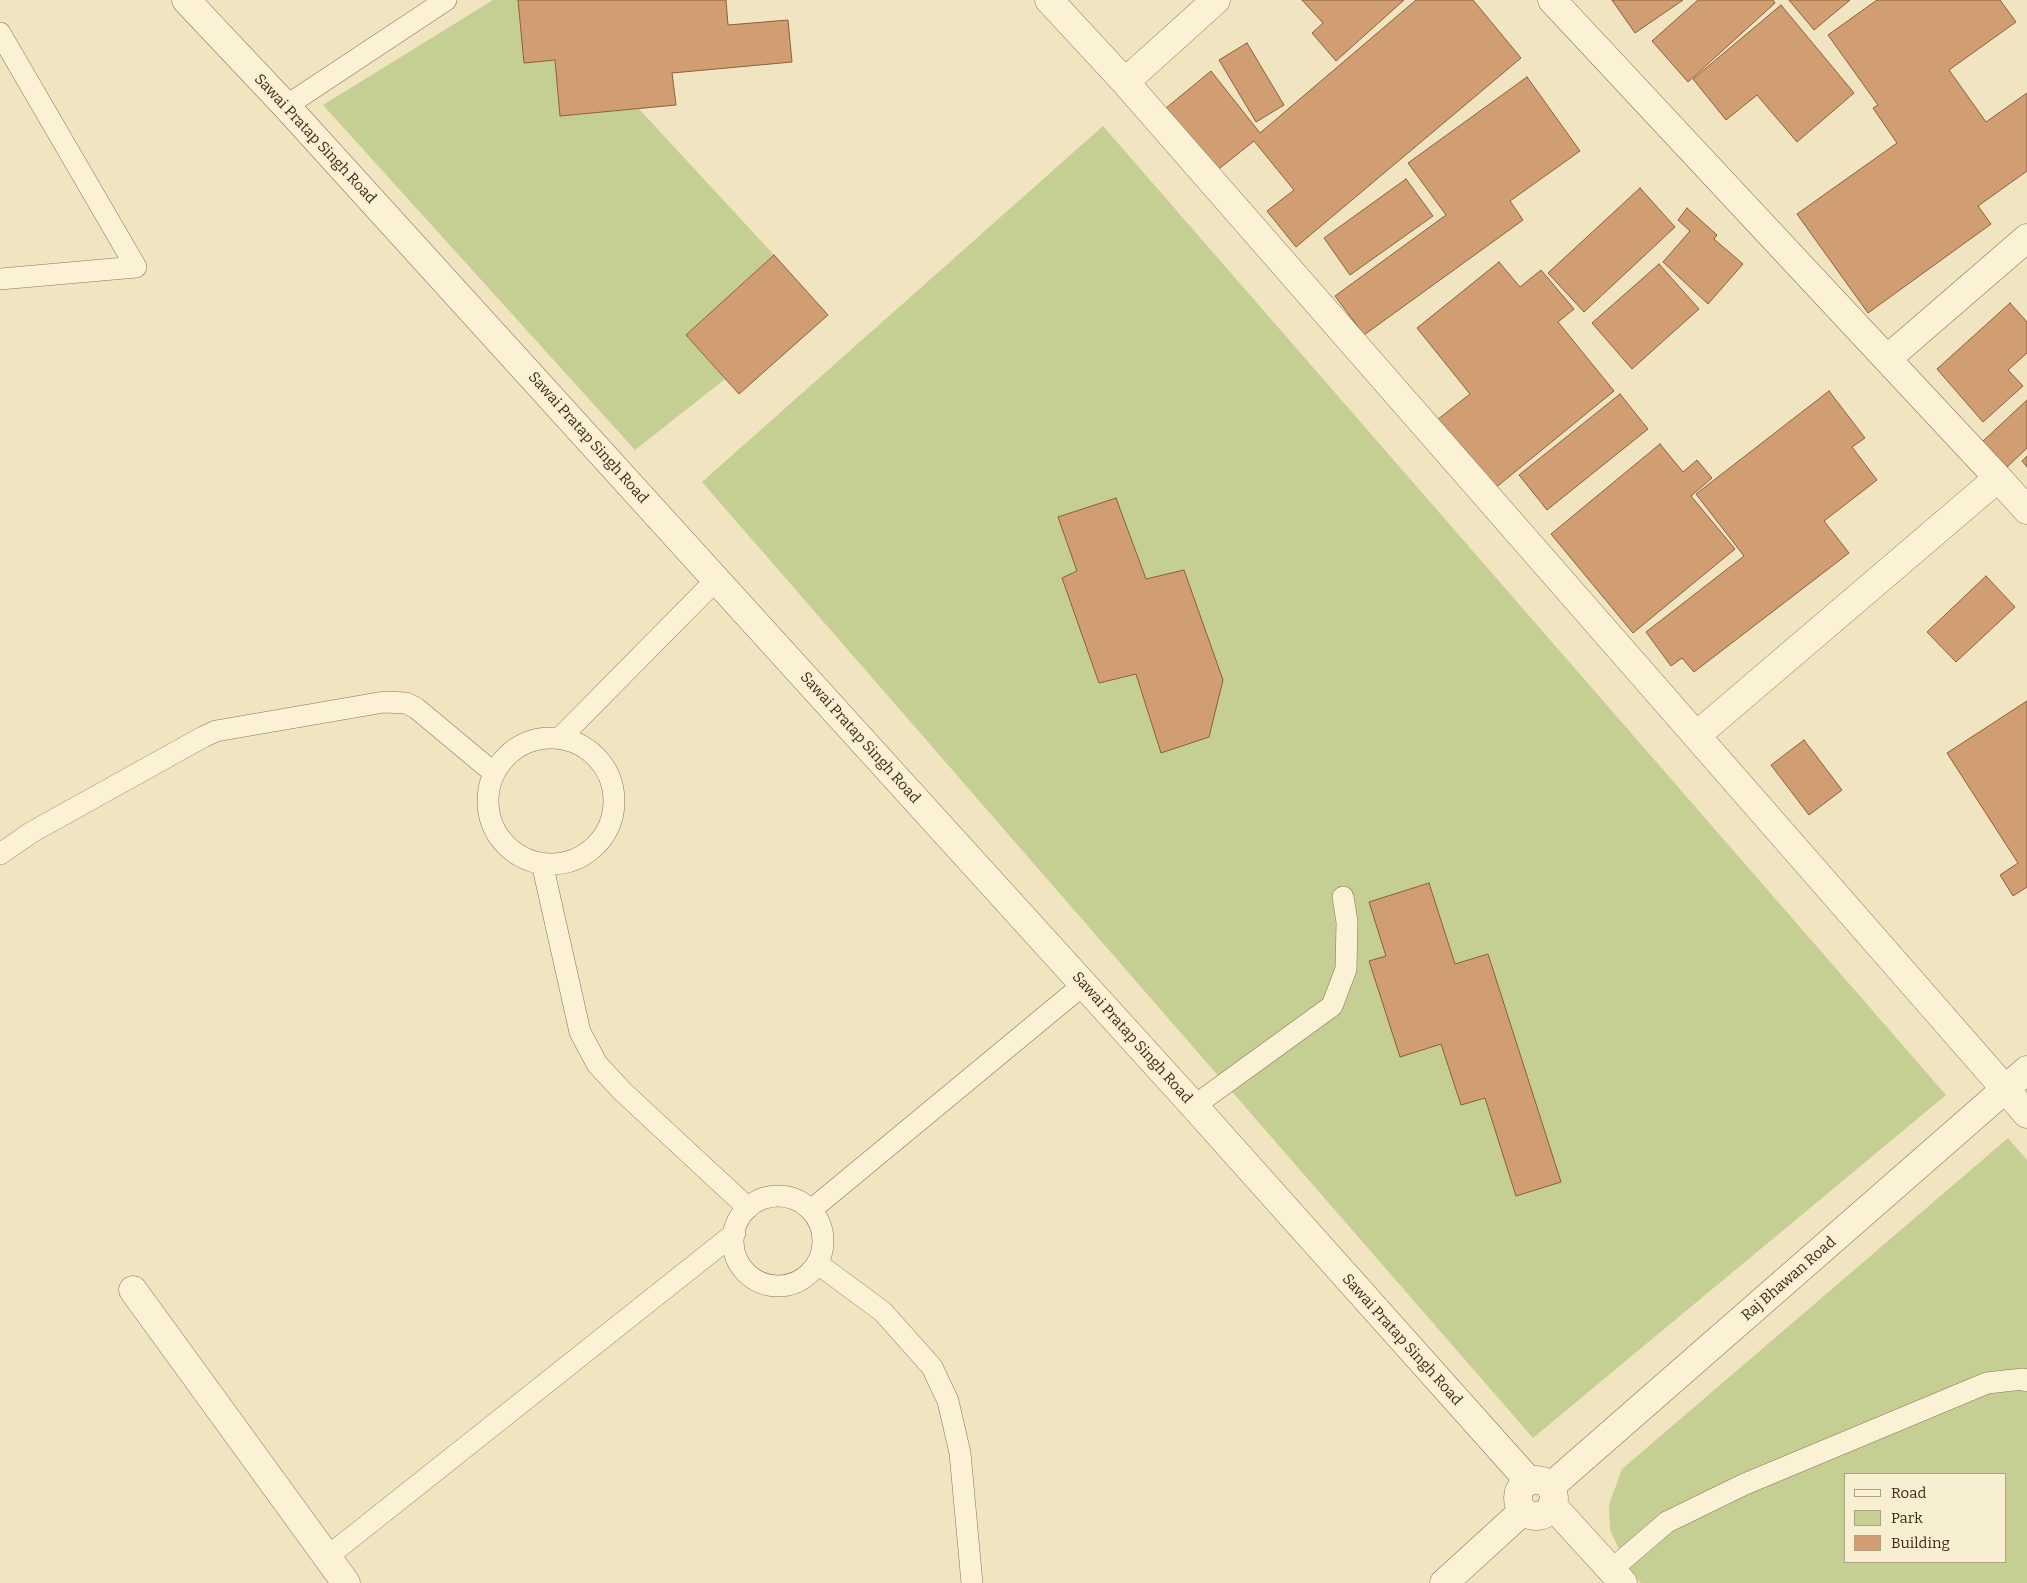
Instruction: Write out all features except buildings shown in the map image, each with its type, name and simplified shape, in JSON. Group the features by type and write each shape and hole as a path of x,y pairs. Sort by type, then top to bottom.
{"street":[{"name":"Sawai Pratap Singh Road","path":"186,0 286,106 1544,1491 1617,1576"},
{"path":"1049,0 1125,82 2027,1114"},
{"path":"1125,82 1216,0"},
{"path":"1552,0 2027,510"},
{"path":"1887,359 2027,238"},
{"path":"1696,735 1998,478"},
{"name":"Raj Bhawan Road","path":"1444,1583 1523,1511 1534,1516 1540,1516 1550,1510 1544,1491 2027,1070"},
{"path":"134,1290 346,1583"}],"lane":[{"path":"286,106 446,0"},
{"path":"0,33 136,267 0,279"},
{"path":"560,738 716,580"},
{"path":"0,854 32,832 216,731 384,702 406,703 416,708 494,773"},
{"path":"540,738 560,738 578,744 595,755 606,771 613,790 614,810 608,828 596,845 581,856 562,863 542,864 523,857 507,846 496,830 489,811 489,792 494,773 506,757 521,745 540,738"},
{"path":"542,864 580,1032 596,1064 622,1091 748,1208"},
{"path":"1194,1106 1332,1006 1346,969 1347,922 1343,897"},
{"path":"811,1210 1084,985"},
{"path":"773,1197 786,1197 800,1202 811,1210 819,1222 823,1236 823,1250 818,1263 809,1274 798,1282 770,1285 743,1271 736,1259 735,1233 739,1220 748,1208 759,1201 773,1197"},
{"path":"327,1557 735,1233"},
{"path":"818,1263 883,1312 932,1367 948,1401 960,1453 972,1583"},
{"path":"1617,1576 1668,1522 1744,1484 1987,1383 2023,1378 2027,1381"}],"green space":[{"path":"493,0 518,0 524,63 555,60 560,116 639,109 774,255 686,335 725,379 635,450 323,105"},
{"path":"1103,126 1946,1095 1533,1438 702,482"},
{"path":"2008,1138 2027,1160 2027,1583 1641,1583 1629,1570 1610,1530 1609,1505 1622,1469"}]}
